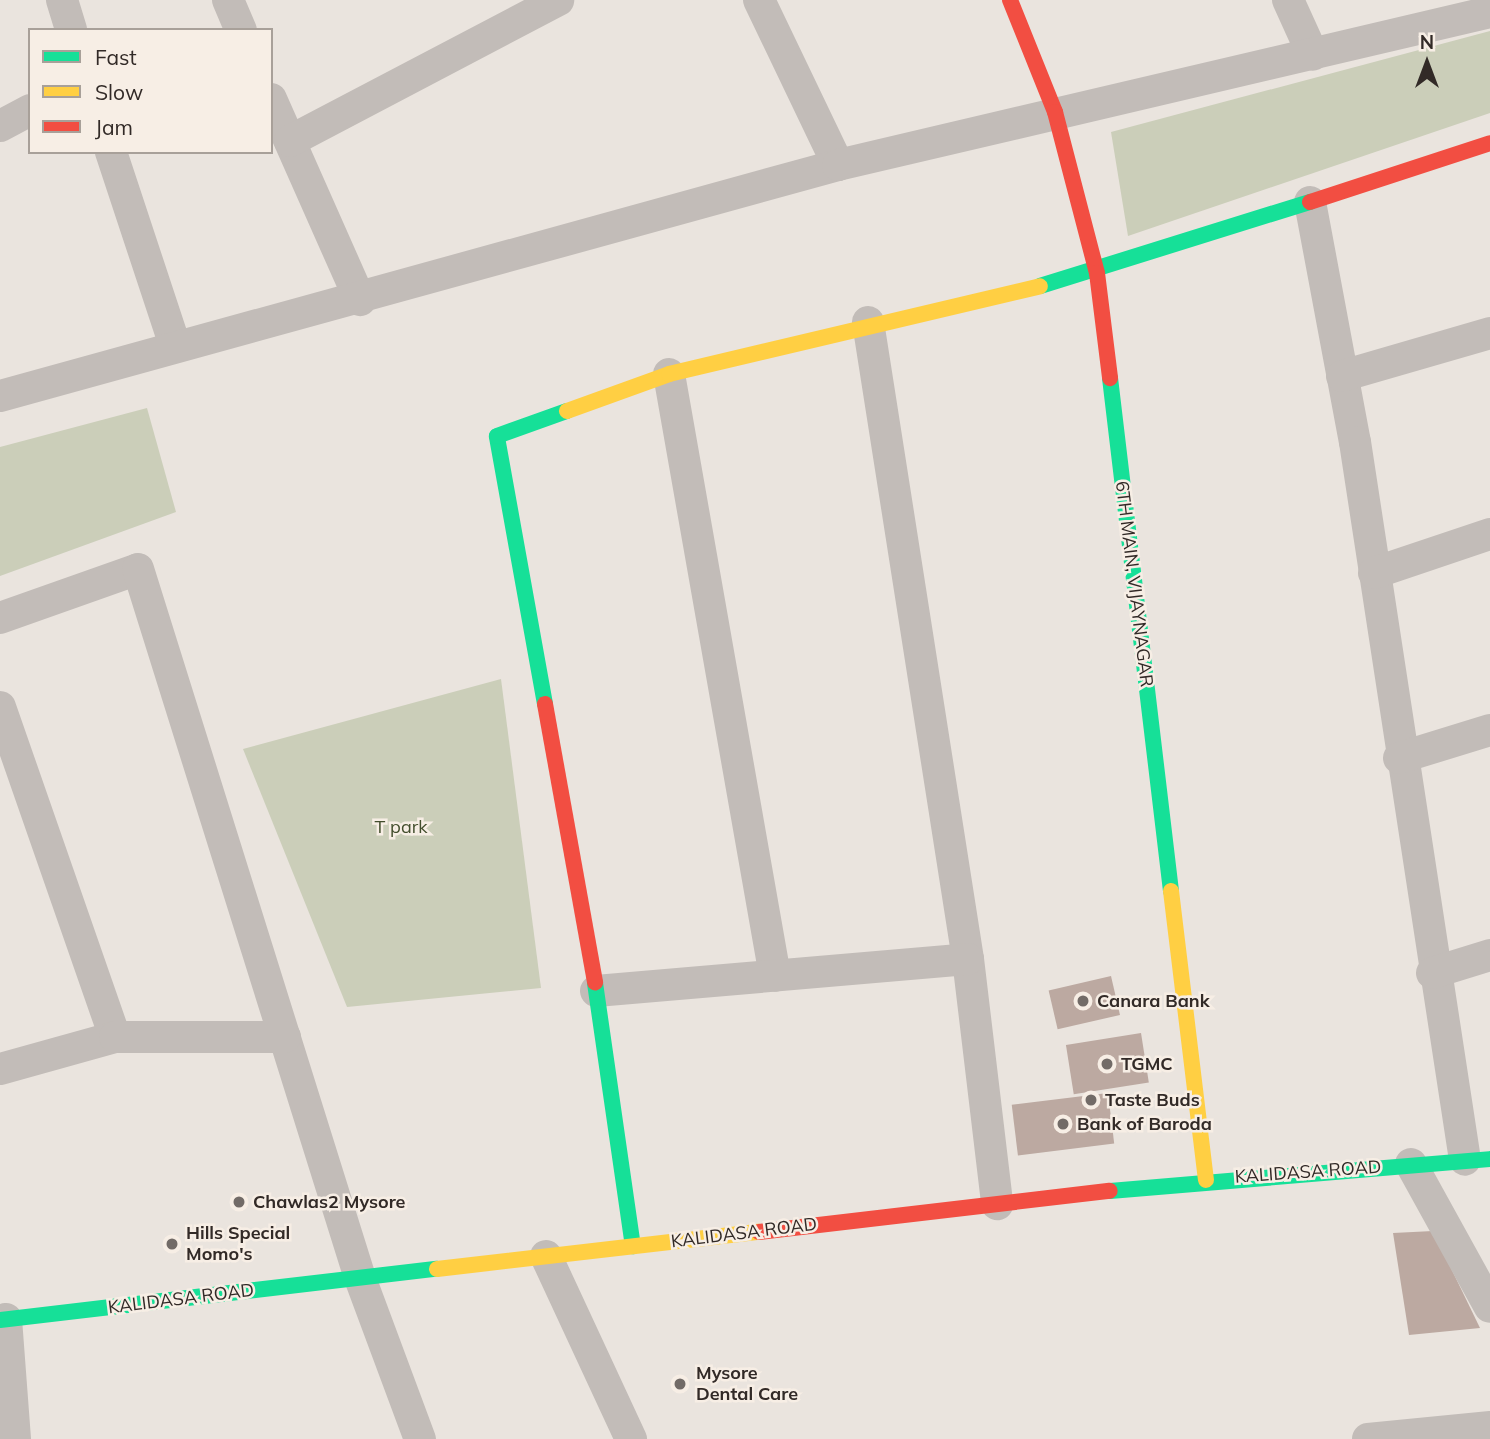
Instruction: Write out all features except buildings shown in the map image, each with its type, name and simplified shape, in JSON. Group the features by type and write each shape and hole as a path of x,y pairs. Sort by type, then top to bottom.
{"street":[{"path":"62,0 70,28"},
{"path":"228,0 240,28"},
{"path":"290,141 558,0"},
{"path":"759,0 838,165"},
{"name":"6TH MAIN, VIJAYNAGAR","path":"1010,0 1055,112 1097,273 1206,1180"},
{"path":"1288,0 1313,55"},
{"path":"0,396 175,346 360,300 838,165 1490,12"},
{"path":"273,103 360,300"},
{"path":"0,126 28,111"},
{"path":"633,1247 596,991 497,436 669,374 868,322 1097,273 1490,142"},
{"path":"112,154 175,346"},
{"path":"1310,202 1374,573 1432,973 1477,1160"},
{"path":"868,322 968,959 997,1204"},
{"path":"1342,376 1490,332"},
{"path":"669,374 775,976"},
{"path":"1374,573 1490,534"},
{"path":"0,618 138,569 360,1278 420,1439"},
{"path":"0,707 115,1037"},
{"path":"1399,758 1490,730"},
{"path":"1432,973 1490,955"},
{"path":"596,991 968,959"},
{"path":"0,1069 115,1037 285,1037"},
{"name":"KALIDASA ROAD","path":"3,1319 1206,1180 1477,1160"},
{"path":"1411,1164 1490,1307"},
{"path":"546,1256 631,1439"},
{"path":"3,1319 15,1439"},
{"path":"1370,1439 1490,1427"}],"green space":[{"path":"1490,31 1490,113 1128,236 1111,132"},
{"path":"147,408 176,512 0,576 0,447"},
{"name":"T park","path":"501,679 541,988 347,1007 243,749"}],"traffic: fast":[{"path":"1040,286 1310,202"},
{"path":"1110,378 1171,891"},
{"path":"545,704 497,436 567,411"},
{"path":"595,983 633,1246"},
{"path":"1110,1191 1490,1159"},
{"path":"0,1320 437,1269"}],"traffic: slow":[{"path":"567,411 669,374 1040,286"},
{"path":"1171,891 1206,1180"},
{"path":"437,1269 759,1232"}],"traffic: jam":[{"path":"1010,0 1055,112 1097,273 1110,378"},
{"path":"1310,202 1490,143"},
{"path":"545,704 595,983"},
{"path":"759,1232 1110,1191"}],"place":[{"name":"Canara Bank","path":"1083,1001"},
{"name":"TGMC","path":"1107,1064"},
{"name":"Taste Buds","path":"1091,1100"},
{"name":"Bank of Baroda","path":"1063,1124"},
{"name":"Chawlas2 Mysore","path":"239,1202"},
{"name":"Hills Special Momo's","path":"172,1244"},
{"name":"Mysore Dental Care","path":"680,1384"}]}
